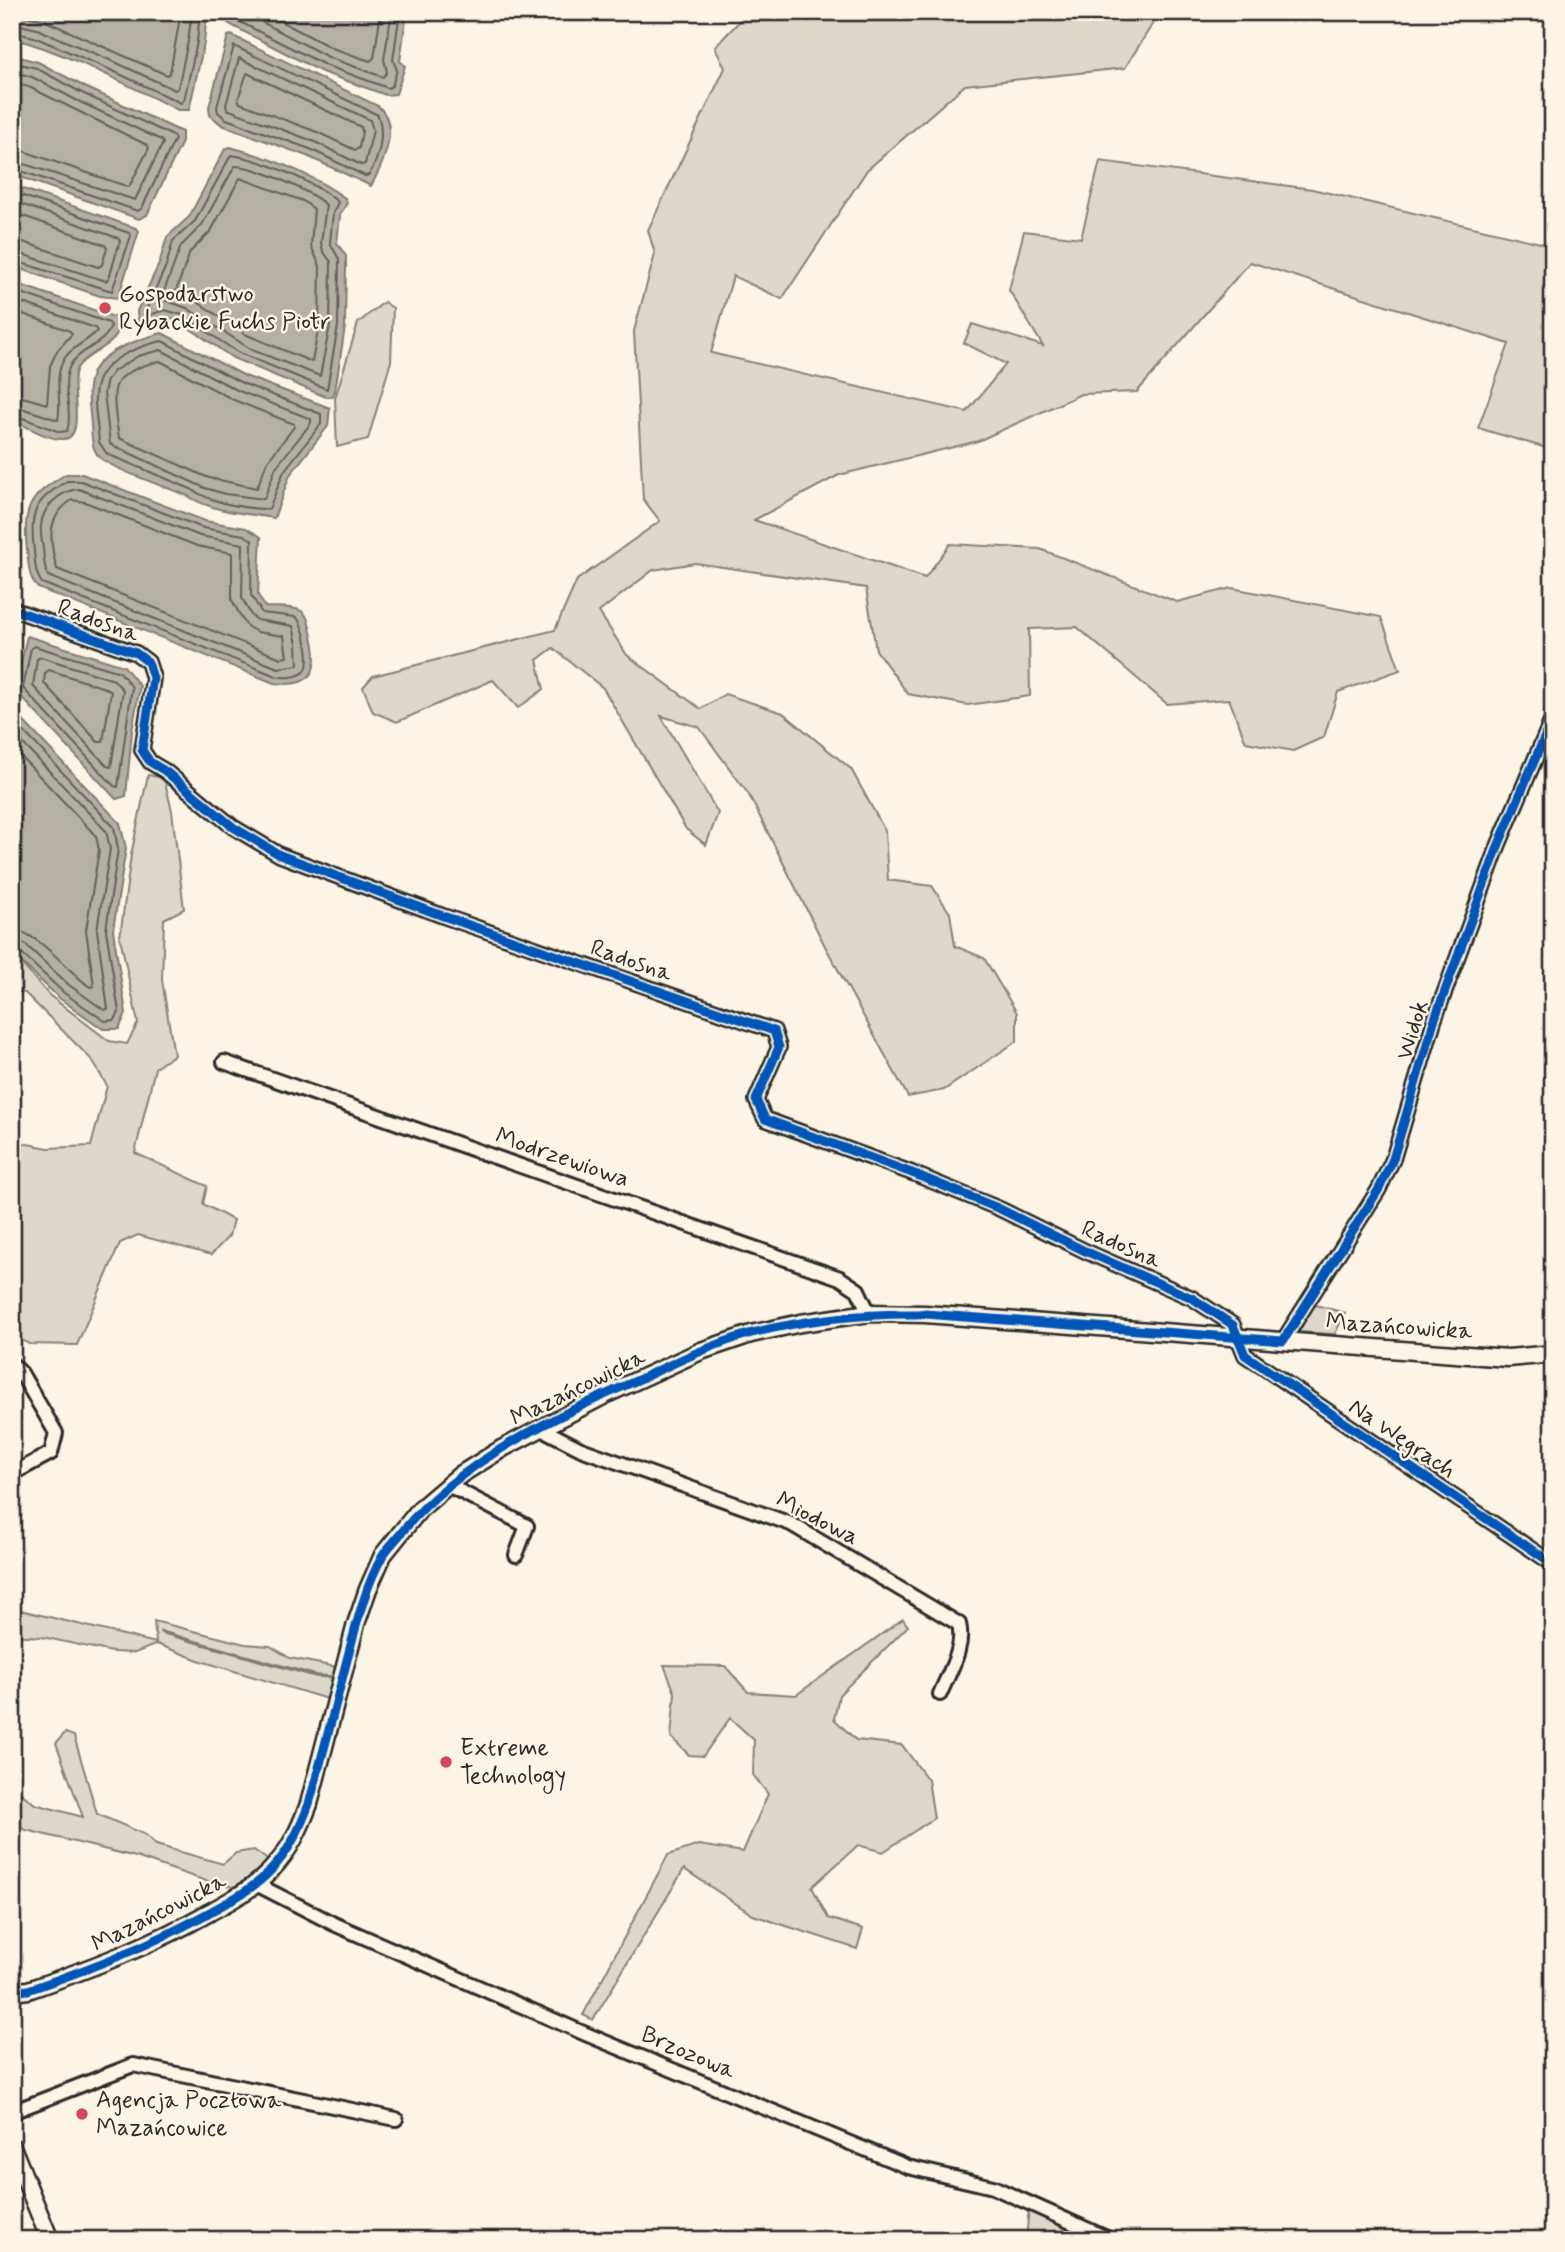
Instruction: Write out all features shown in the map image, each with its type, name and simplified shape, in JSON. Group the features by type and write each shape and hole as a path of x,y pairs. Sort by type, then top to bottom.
{"street":[{"name":"Radosna","path":"12,607 69,631 136,653 148,662 153,678 142,750 150,762 165,771 233,827 280,855 443,916 774,1031 779,1047 756,1100 765,1119 962,1193 1192,1298 1233,1325 1237,1338"},
{"name":"Widok","path":"1283,1341 1379,1189 1393,1159 1434,1021 1499,844 1553,717"},
{"name":"Modrzewiowa","path":"225,1062 839,1278 858,1290 869,1313"},
{"name":"Mazańcowicka","path":"12,2000 20,1991 141,1948 256,1884 271,1871 299,1829 315,1782 356,1624 368,1589 383,1555 420,1509 449,1485 503,1448 609,1393 701,1351 776,1328 869,1313 925,1314 1508,1358 1553,1354"},
{"name":"Na Węgrach","path":"1237,1338 1245,1355 1553,1564"},
{"path":"12,1364 21,1373 56,1433 51,1453 12,1474"},
{"name":"Miodowa","path":"540,1428 581,1450 791,1524 959,1624 962,1635 958,1652 940,1694"},
{"path":"449,1485 527,1526 516,1555"},
{"name":"Brzozowa","path":"256,1884 334,1924 588,2035 908,2167 993,2187 1111,2240"},
{"path":"12,2112 133,2065 396,2119"},
{"path":"12,2147 50,2240"}],"shaded area":[{"path":"748,12 1160,12 1125,68 965,85 867,170 782,299 733,276 711,353 967,412 1006,364 964,343 972,324 1043,346 1009,290 1024,231 1081,238 1100,161 1312,189 1553,246 1553,450 1478,428 1509,344 1250,262 1137,392 1081,394 978,441 839,475 754,520 925,578 950,544 1040,549 1177,602 1232,588 1381,617 1400,670 1338,692 1324,737 1293,751 1246,742 1229,699 1167,704 1077,627 1029,629 1030,696 968,705 908,694 876,650 866,588 695,563 653,570 599,612 627,655 701,709 725,694 783,713 851,769 885,831 888,880 932,886 950,913 955,946 984,958 1017,1013 1017,1041 944,1090 908,1097 825,946 749,795 699,727 661,716 718,813 706,845 686,829 603,688 553,648 537,660 544,689 518,708 493,680 397,722 373,712 363,687 373,676 555,630 577,580 660,521 643,499 634,331 655,254 648,230 725,68 715,47"},
{"path":"384,302 393,308 391,361 368,439 337,447 335,398 358,323"},
{"path":"148,775 164,778 172,811 184,909 164,919 162,980 174,1055 155,1068 135,1153 207,1186 203,1204 233,1220 229,1236 211,1255 138,1235 120,1243 77,1345 29,1344 12,1335 12,1141 48,1148 91,1146 107,1086 92,1060 25,993 12,991 12,953 49,995 109,1041 127,1044 138,1023 120,937 131,855"},
{"path":"1312,1304 1345,1313 1335,1334 1299,1332"},
{"path":"12,1608 156,1643 154,1621 245,1644 270,1646 290,1658 336,1667 327,1699 201,1661 157,1644 135,1653 112,1652 42,1637 12,1635"},
{"path":"903,1619 908,1626 839,1695 834,1719 856,1740 902,1745 928,1780 934,1818 883,1852 858,1845 812,1887 828,1918 863,1929 857,1949 753,1915 684,1869 593,2020 583,2015 668,1855 699,1845 743,1852 768,1794 753,1775 754,1740 730,1718 703,1756 689,1755 671,1737 675,1693 664,1665 725,1666 748,1692 796,1695"},
{"path":"65,1733 74,1736 97,1814 146,1835 156,1845 223,1864 236,1853 254,1850 269,1861 254,1876 233,1887 206,1881 136,1857 26,1830 12,1822 12,1786 35,1804 83,1817 56,1743"},
{"path":"1029,2207 1101,2240 1026,2240"}],"water":[{"path":"12,12 207,12 204,43 189,110 178,110 76,61 12,38"},
{"path":"228,12 407,12 400,61 405,66 396,94 386,95 322,72 231,25 227,22"},
{"path":"231,35 378,106 385,114 389,134 385,156 371,186 307,156 222,125 210,115 209,107 228,36"},
{"path":"12,55 38,62 182,132 182,142 147,215 139,219 12,174"},
{"path":"230,147 290,167 345,198 347,203 340,215 337,243 346,256 345,327 332,397 326,397 233,358 179,321 164,317 138,323 137,311 159,264 167,237 189,217 225,149"},
{"path":"12,185 139,231 118,298 100,296 12,266"},
{"path":"12,282 117,318 116,335 77,368 76,421 70,437 50,437 12,420"},
{"path":"162,333 245,376 330,408 328,426 290,475 274,518 230,511 197,501 121,470 96,453 92,440 89,395 95,368 111,353"},
{"path":"66,474 82,474 205,521 246,528 261,537 258,595 265,607 295,609 305,614 314,644 312,672 299,682 274,683 38,588 32,580 29,566 26,536 28,513 36,497"},
{"path":"27,636 124,666 140,686 132,731 126,796 116,799 15,690"},
{"path":"12,709 120,823 126,848 113,930 126,1013 119,1029 103,1029 59,998 12,953"}],"waterway":[{"path":"161,1632 316,1676 333,1677"}],"cycle path":[{"path":"12,607 136,653 148,662 153,678 142,750 150,762 165,771 233,827 280,855 443,916 774,1031 779,1047 756,1100 765,1119 912,1173 1000,1209 1085,1251 1192,1298 1233,1325 1245,1355 1553,1564"},
{"path":"12,1992 28,1990 75,1973 166,1935 235,1898 259,1882 272,1869 294,1838 309,1804 358,1618 371,1580 386,1550 425,1506 452,1483 512,1442 576,1408 723,1342 774,1328 838,1318 925,1314 1283,1341 1379,1189 1393,1159 1434,1021 1499,844 1553,717"}],"place":[{"name":"Gospodarstwo Rybackie Fuchs Piotr","path":"105,308"},
{"name":"Extreme Technology","path":"446,1762"},
{"name":"Agencja Pocztowa Mazańcowice","path":"82,2114"}]}
